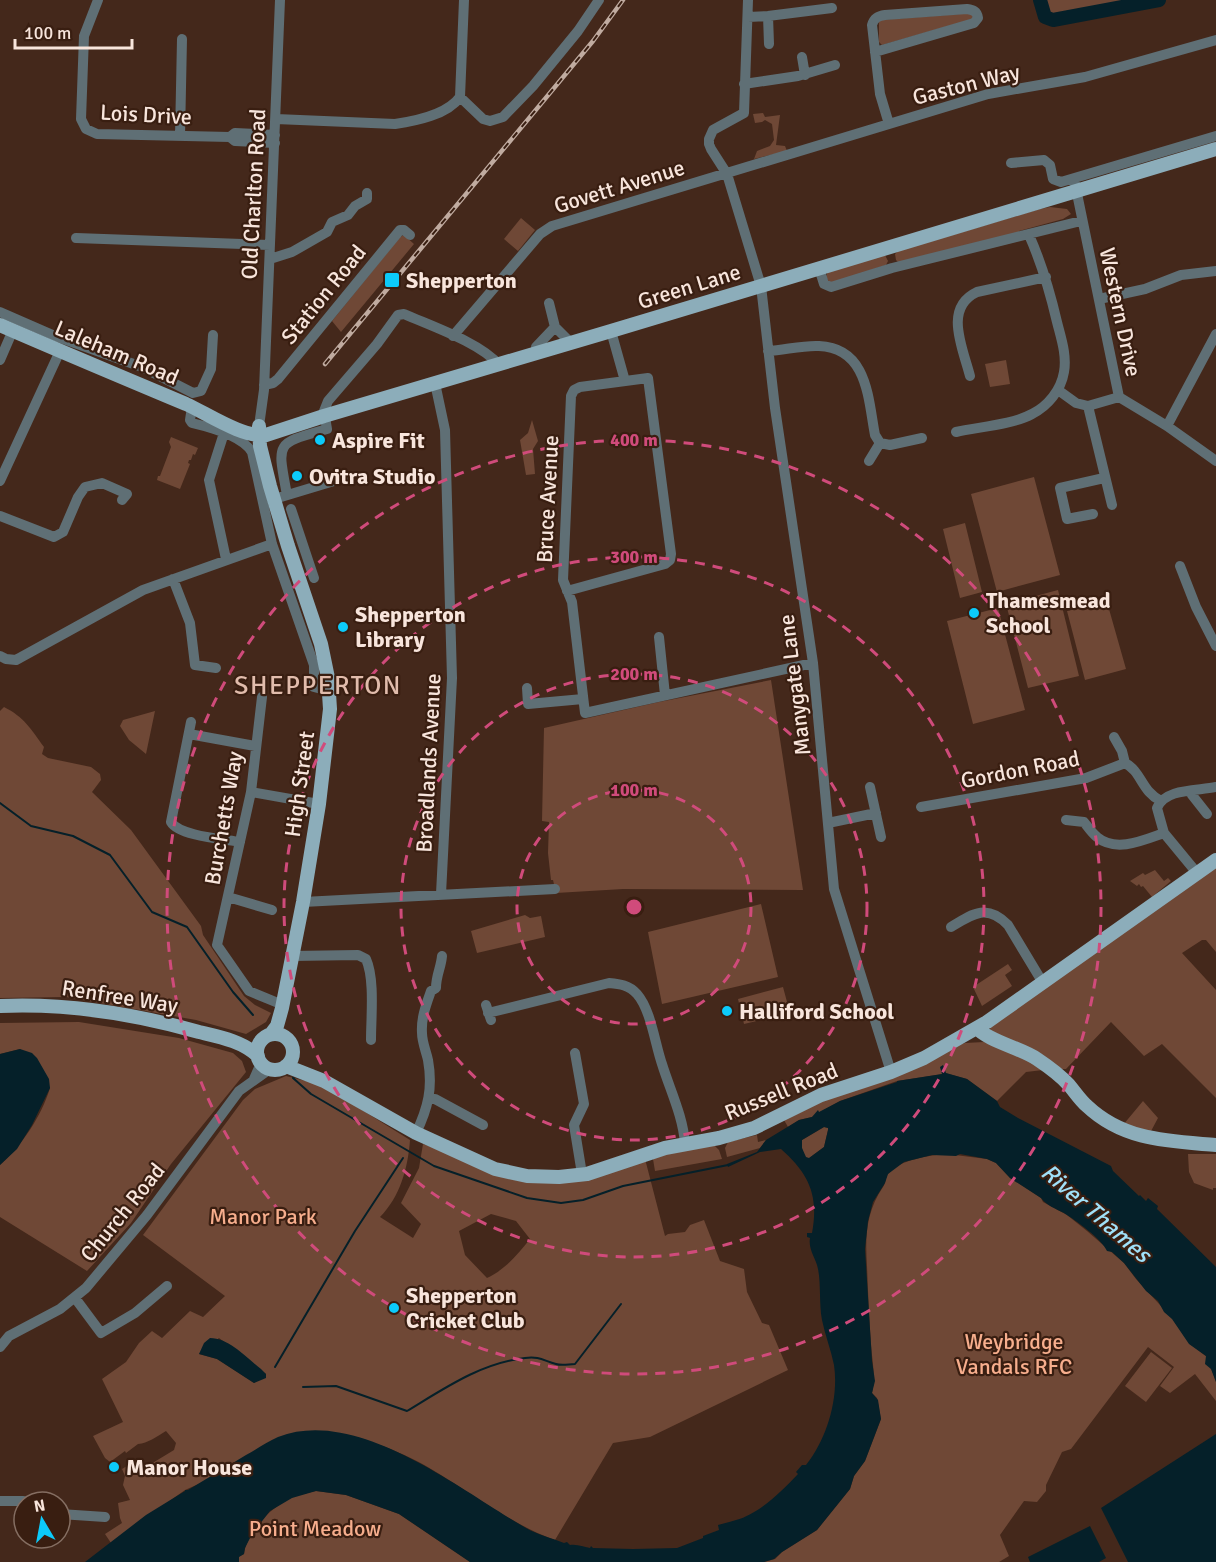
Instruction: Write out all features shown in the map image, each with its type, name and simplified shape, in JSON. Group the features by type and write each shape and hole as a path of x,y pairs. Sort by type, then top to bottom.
{"main road":[{"name":"Green Lane","path":"263,431 324,416 612,332 886,249 1075,185 1216,149"},
{"name":"Laleham Road","path":"6,327 217,418 263,431"},
{"name":"High Street","path":"263,431 290,531 308,576 329,691 328,725 319,804 303,902 278,1026 266,1038"},
{"name":"Russell Road","path":"286,1066 324,1081 416,1133 495,1169 516,1175 559,1177 582,1174 665,1148 754,1128 821,1095 891,1072 924,1058 977,1028 1216,860"},
{"name":"Renfree Way","path":"0,1006 53,1006 88,1009 169,1024 232,1041 250,1043 266,1038"},
{"name":"High Street","path":"283,1007 286,1038"},
{"path":"977,1028 982,1035 1010,1045 1051,1068 1088,1107 1125,1130 1147,1139 1216,1145"},
{"path":"266,1038 286,1038 293,1051 290,1062 286,1066 280,1069 263,1062 266,1038"},
{"name":"Renfree Way","path":"232,1041 249,1049 263,1062"},
{"name":"Russell Road","path":"293,1051 324,1081"}],"street":[{"name":"Lois Drive","path":"98,0 84,36 83,125 91,132 230,137 235,133 275,139"},
{"name":"Old Charlton Road","path":"263,431 280,0"},
{"path":"276,119 403,123 429,116 452,106 460,97 464,0"},
{"path":"460,97 483,119 490,121 503,117 541,77 578,31 599,0"},
{"path":"748,0 744,113 716,127 709,139 711,149 727,174 761,286"},
{"path":"748,17 832,8"},
{"path":"875,52 974,23 978,18 977,14 967,9 876,18 872,25 875,52 880,94 889,124"},
{"path":"768,16 770,44"},
{"path":"180,136 182,39"},
{"name":"Gaston Way","path":"727,174 988,94 1085,77 1216,40"},
{"path":"802,57 806,75"},
{"path":"744,84 806,75 836,65"},
{"name":"Green Lane","path":"1075,185 1216,136"},
{"path":"1011,163 1044,160 1050,165 1056,182 1075,185"},
{"name":"Govett Avenue","path":"453,336 547,228 727,174"},
{"name":"Western Drive","path":"1075,185 1119,397 1167,426 1216,461"},
{"path":"270,259 292,252 327,232 332,222 348,215 355,206 367,199 367,193"},
{"path":"819,268 824,284 831,287 892,268 1081,221"},
{"name":"Station Road","path":"264,387 278,379 400,230 410,235"},
{"path":"956,432 1031,415 1050,401 1058,390 1064,373 1065,352 1046,277 1029,235"},
{"path":"76,238 270,245"},
{"path":"886,249 892,268"},
{"path":"1099,299 1145,289 1181,275 1216,271"},
{"path":"970,376 957,322 962,303 977,292 1046,277"},
{"name":"Manygate Lane","path":"761,286 784,478 813,663 834,889 891,1072"},
{"path":"549,303 555,327 571,343"},
{"path":"0,312 55,336 142,367 189,406"},
{"path":"344,478 281,497 280,456 288,441 327,429 324,416 328,401 377,344 398,315 404,314 453,336 491,356 499,365"},
{"path":"0,360 6,327"},
{"path":"536,354 536,347 555,327"},
{"path":"612,332 625,381"},
{"path":"1167,426 1216,334"},
{"path":"213,335 211,369 201,391 196,393 189,406 192,423 215,428 246,445 252,452 272,543 314,665 315,687 329,691"},
{"path":"768,351 818,346 831,347 844,353 856,363 864,377 875,435 880,443 890,445 922,438"},
{"path":"0,481 60,351"},
{"path":"135,383 142,367"},
{"name":"Bruce Avenue","path":"567,591 665,564 670,560 648,378 580,387 574,390 571,396 563,580 567,591 572,602 585,713 665,695"},
{"name":"Broadlands Avenue","path":"435,383 445,430 452,678 441,894"},
{"path":"1058,390 1076,403 1088,406 1119,397"},
{"path":"1088,406 1112,505"},
{"path":"224,433 209,480 226,559"},
{"path":"869,461 880,443"},
{"path":"1093,514 1064,517 1057,489 1104,478"},
{"path":"0,516 54,537 63,532 78,497 85,487 102,483 127,494 122,500"},
{"path":"290,531 291,509"},
{"path":"0,656 10,660 22,657 143,590 272,543"},
{"path":"1180,566 1196,607 1216,646"},
{"path":"173,579 190,623 195,665 216,668"},
{"path":"658,637 665,695 813,663"},
{"path":"527,688 528,704 583,699"},
{"name":"Burchetts Way","path":"262,697 251,792 217,945 249,991 283,1007"},
{"path":"191,722 170,816 171,822 174,827 184,832 240,842"},
{"path":"189,734 255,746"},
{"path":"1114,737 1122,751 1125,764 1134,770 1149,794 1161,801"},
{"name":"Gordon Road","path":"921,807 1086,778 1125,764"},
{"path":"870,787 880,837"},
{"path":"1197,873 1164,833 1157,812 1161,801 1170,795 1216,787"},
{"path":"1192,791 1192,795 1207,814"},
{"path":"251,792 319,804"},
{"path":"828,824 876,813"},
{"path":"1066,820 1084,822 1098,838 1107,842 1123,844 1139,842 1164,833"},
{"path":"303,902 555,889"},
{"path":"228,897 272,910"},
{"path":"951,927 976,913 993,913 1008,925 1043,983"},
{"path":"292,956 358,955 366,958 371,992 371,1040"},
{"path":"416,1133 426,1113 429,1099 430,1076 422,1029 424,1012 431,992 436,988 436,977 441,967 442,956"},
{"path":"488,1013 609,983 631,988 645,1006 681,1121 685,1144"},
{"path":"575,1053 584,1104 574,1125 582,1174"},
{"name":"Church Road","path":"0,1347 9,1336 46,1317 86,1288 147,1215 239,1091 254,1080 263,1062"},
{"path":"429,1099 435,1099 483,1125"},
{"path":"75,1298 101,1334 135,1313 167,1286"},
{"path":"72,1515 105,1517"}],"green space":[{"path":"1043,0 1159,0 1053,20 1045,17"},
{"path":"973,13 973,19 882,45 879,42 879,20"},
{"path":"763,113 765,117 780,115 776,145 785,146 787,151 754,159 757,151 770,146 774,140 772,124 765,120 755,123 753,114"},
{"path":"1050,207 1067,209 1071,214 1063,219 1019,231 1019,233 899,263 896,260 895,254 898,251"},
{"path":"521,218 535,230 518,251 504,239"},
{"path":"404,235 414,244 341,332 332,321"},
{"path":"885,255 888,261 886,265 836,282 829,282 826,277 828,271"},
{"path":"1006,360 1010,384 990,387 985,364"},
{"path":"532,420 538,441 533,449 535,474 526,475 520,440 528,433"},
{"path":"171,437 198,448 189,460 190,464 180,489 157,480 171,447 169,442"},
{"path":"1034,477 1060,575 997,592 971,494"},
{"path":"965,523 982,592 960,598 943,529"},
{"path":"1058,590 1079,676 1028,688 1006,604"},
{"path":"1107,602 1126,669 1085,680 1067,611"},
{"path":"998,608 1025,710 973,724 947,621"},
{"path":"771,680 803,890 623,889 556,893 553,880 551,880 548,853 549,822 542,821 544,728"},
{"path":"4,707 22,719 31,729 44,747 42,754 48,758 91,767 100,774 101,780 92,792 131,830 201,926 203,935 244,996 271,1013 266,1022 246,1034 196,1020 66,997 0,998 0,711"},
{"path":"155,711 146,754 129,740 120,726 123,720"},
{"path":"1216,867 1216,952 1206,940 1202,940 1182,953 1216,990 1216,1098 1162,1044 1144,1056 1111,1022 1066,1069 1057,1069 1000,1038 990,1030 991,1025"},
{"path":"1155,870 1164,881 1168,878 1171,881 1152,897 1143,886 1139,884 1137,886 1130,881 1143,873 1145,875"},
{"path":"761,904 778,977 662,1004 648,932"},
{"path":"525,915 530,918 541,916 545,937 477,953 471,931"},
{"path":"1008,964 1012,970 1005,975 1012,986 982,1006 973,987"},
{"path":"783,987 790,1013 744,1024 738,999"},
{"path":"79,1022 179,1038 233,1053 242,1061 246,1072 171,1164 131,1223 87,1271 0,1217 0,1165 30,1130 50,1088 20,1049 0,1054 0,1023"},
{"path":"984,1042 1007,1047 1043,1070 1026,1072 997,1101 967,1079 945,1073 943,1066 943,1074 897,1081 840,1101 788,1127 784,1120 837,1094 950,1048 965,1043"},
{"name":"Manor Park","path":"286,1076 322,1085 410,1140 402,1182 393,1200 380,1217 413,1238 421,1224 401,1203 419,1168 423,1144 495,1169 559,1177 644,1155 665,1236 685,1232 690,1225 704,1220 720,1261 744,1269 747,1292 762,1323 769,1325 788,1370 650,1437 613,1443 555,1540 522,1526 405,1455 362,1440 319,1431 185,1490 111,1543 105,1534 122,1523 118,1503 130,1500 123,1485 125,1476 122,1469 135,1461 141,1470 174,1450 176,1443 166,1431 149,1441 138,1444 126,1453 125,1451 110,1462 105,1458 93,1436 123,1422 102,1379 126,1362 139,1343 152,1331 162,1338 190,1311 203,1317 225,1296 143,1235 243,1100 255,1089","holes":["491,1214 516,1221 530,1239 506,1266 487,1278 465,1255 459,1231","219,1338 266,1374 254,1383 217,1359 199,1354"]},
{"path":"1143,1101 1158,1118 1150,1133 1123,1125"},
{"path":"824,1127 828,1130 824,1147 808,1159 803,1153 802,1140"},
{"path":"757,1135 758,1142 766,1140 760,1148 727,1157 725,1148 728,1142"},
{"path":"714,1145 719,1150 722,1159 655,1171 653,1159 658,1156"},
{"name":"Weybridge Vandals RFC","path":"947,1154 987,1159 996,1163 1010,1178 1041,1198 1043,1202 1067,1215 1124,1263 1172,1318 1190,1344 1207,1357 1216,1382 1216,1401 1195,1374 1170,1393 1160,1386 1174,1367 1148,1347 1071,1449 1062,1452 1046,1485 1046,1491 1037,1502 1024,1501 1000,1535 1009,1556 999,1562 764,1562 775,1559 817,1530 850,1489 854,1476 865,1461 881,1419 877,1398 872,1393 874,1375 866,1245 870,1215 887,1176 893,1169 915,1159"},
{"path":"1188,1154 1216,1154 1216,1188 1213,1190 1194,1183 1189,1172"},
{"path":"1151,1352 1172,1368 1146,1402 1125,1386"},
{"name":"Point Meadow","path":"316,1491 346,1495 399,1514 470,1562 239,1562 238,1557 244,1554 250,1537 269,1512 293,1497"}],"water":[{"path":"20,1049 32,1053 37,1058 49,1079 50,1088 17,1149 0,1165 0,1054"},
{"name":"River Thames","path":"943,1065 946,1073 967,1079 997,1101 1000,1107 1018,1118 1111,1166 1113,1171 1139,1196 1146,1201 1148,1198 1158,1206 1157,1209 1216,1267 1216,1382 1211,1369 1205,1364 1206,1356 1189,1344 1158,1301 1146,1291 1124,1263 1112,1252 1107,1251 1088,1230 1010,1178 996,1163 960,1154 956,1156 932,1155 904,1162 888,1174 873,1202 868,1221 865,1249 875,1381 872,1393 878,1400 881,1419 865,1461 854,1476 850,1489 817,1530 774,1559 764,1562 470,1562 399,1514 346,1495 316,1491 292,1498 270,1511 252,1534 244,1554 239,1557 239,1562 85,1562 146,1515 185,1490 278,1437 309,1430 341,1433 374,1442 408,1457 531,1530 570,1545 590,1548 591,1546 593,1548 633,1549 677,1548 719,1530 718,1525 753,1513 785,1488 798,1474 796,1472 802,1465 806,1465 813,1455 830,1418 835,1378 833,1359 822,1320 818,1269 810,1246 810,1238 807,1237 807,1233 812,1233 814,1220 813,1196 810,1186 799,1167 781,1149 760,1152 728,1167 727,1164 757,1152 766,1140 799,1120 812,1117 818,1110 819,1112 840,1101 897,1081 942,1074 940,1067","holes":["824,1127 828,1128 824,1147 809,1158 806,1157 802,1148 802,1140"]},
{"path":"210,1338 224,1341 237,1349 266,1374 266,1378 254,1383 217,1359 199,1354 204,1343"},
{"path":"1216,1434 1216,1562 1128,1562 1101,1508"},
{"path":"1090,1526 1106,1558 1099,1562 1030,1562 1028,1557"}],"waterway":[{"path":"1040,0 1045,17 1053,20 1159,0"},
{"path":"0,803 31,826 73,836 110,855 152,912 187,927 233,992 253,1015"},
{"path":"293,1078 311,1094 434,1166 527,1198 561,1203 583,1200 623,1186 728,1165"},
{"path":"275,1367 355,1231 403,1158"},
{"path":"303,1387 336,1386 407,1411 464,1378 493,1365 525,1358 542,1359 558,1365 575,1364 621,1304"}],"railway":[{"path":"325,364 593,41 623,0"}],"place":[{"name":"Shepperton","path":"392,280"},
{"name":"Aspire Fit","path":"320,440"},
{"name":"Ovitra Studio","path":"297,476"},
{"name":"Thamesmead School","path":"974,613"},
{"name":"Shepperton Library","path":"343,627"},
{"name":"Halliford School","path":"727,1011"},
{"name":"Shepperton Cricket Club","path":"394,1308"},
{"name":"Manor House","path":"114,1467"}],"district":[{"name":"SHEPPERTON","path":"318,685"}]}
